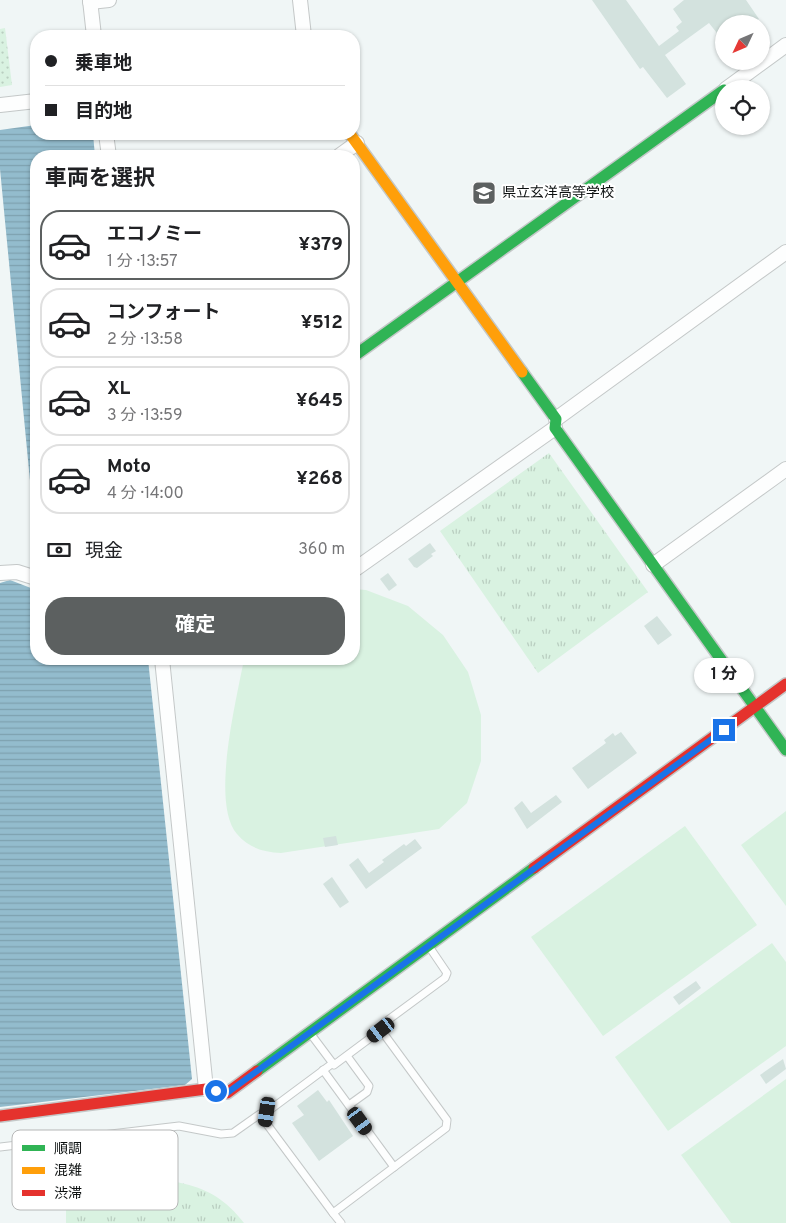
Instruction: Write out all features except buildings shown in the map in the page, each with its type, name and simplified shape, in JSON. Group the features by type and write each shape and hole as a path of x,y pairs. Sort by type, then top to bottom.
{"street":[{"path":"93,30 90,1 109,0"},
{"path":"300,0 303,30"},
{"path":"739,80 786,45"},
{"path":"360,352 715,97"},
{"path":"0,105 30,102"},
{"path":"344,150 353,140"},
{"path":"355,140 457,282 654,565 786,750"},
{"path":"360,566 556,424 786,252"},
{"path":"654,565 786,469"},
{"path":"0,573 17,572 30,576"},
{"path":"163,665 206,1089"},
{"path":"0,1116 206,1089 227,1093 786,684"}],"lane":[{"path":"145,1130 179,1126 221,1134 233,1133 260,1114 267,1112 333,1063 334,1065 347,1056 381,1030 384,1023 445,978 447,973 428,946"},
{"path":"333,1213 446,1128 447,1120 381,1030"},
{"path":"310,1032 333,1063"},
{"path":"347,1056 369,1086 367,1092 349,1105"},
{"path":"324,1070 394,1167"},
{"path":"267,1112 266,1124 340,1223"}],"green space":[{"path":"5,28 12,85 0,87 0,29"},
{"path":"549,453 648,592 538,673 440,531"},
{"path":"360,590 366,590 408,606 443,635 468,672 481,715 481,761 467,803 439,829 281,853 268,852 246,843 237,834 229,819 226,799 226,775 232,723 243,665 360,665"},
{"path":"786,811 786,906 741,845"},
{"path":"685,826 757,925 603,1036 531,937"},
{"path":"772,943 786,962 786,1046 668,1131 615,1057"},
{"path":"786,1079 786,1223 731,1223 681,1155"},
{"path":"178,1183 201,1189 216,1197 231,1208 244,1223 66,1223 66,1210 178,1210"}],"water":[{"path":"30,126 30,140 94,140 94,150 30,150 30,481 0,169 0,130"},
{"path":"10,580 30,588 30,665 149,665 192,1079 185,1085 0,1107 0,583"}],"traffic: fast":[{"path":"360,352 715,96"},
{"path":"522,372 556,419 555,428 786,750"},
{"path":"257,1071 534,868"}],"traffic: slow":[{"path":"354,140 522,372"}],"traffic: jam":[{"path":"534,868 786,684"},
{"path":"0,1116 206,1089 227,1093 257,1071"}],"place":[{"name":"県立玄洋高等学校","path":"484,193"}],"route":[{"path":"216,1091 227,1093 724,730"}]}
